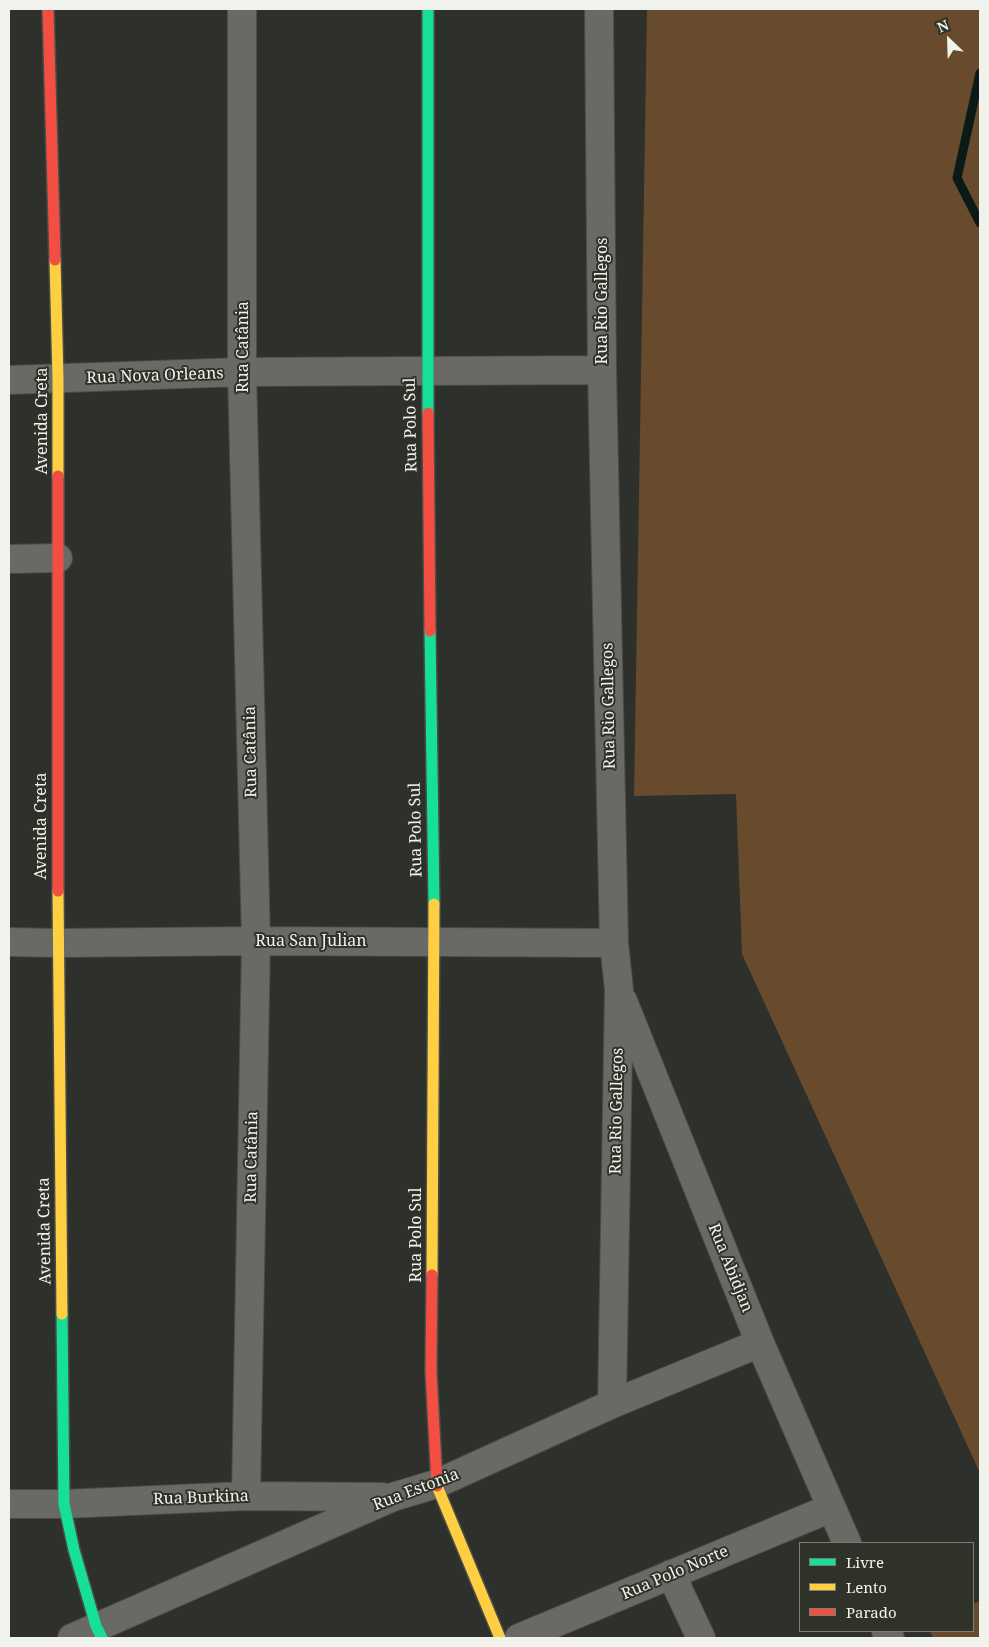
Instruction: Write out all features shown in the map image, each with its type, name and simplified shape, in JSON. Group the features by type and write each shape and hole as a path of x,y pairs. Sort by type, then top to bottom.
{"street":[{"name":"Avenida Creta","path":"48,9 58,380 58,943 64,1504 74,1550 99,1632"},
{"name":"Rua Catânia","path":"242,9 242,372 256,941 246,1496"},
{"name":"Rua Polo Sul","path":"428,9 427,370 434,941 431,1371 436,1484 500,1638"},
{"name":"Rua Rio Gallegos","path":"599,9 602,370 614,943 619,990 612,1404"},
{"name":"Rua Nova Orleans","path":"9,380 58,380 242,372 602,370"},
{"path":"9,559 58,558"},
{"name":"Rua San Julian","path":"9,942 434,941 614,943"},
{"name":"Rua Abidjan","path":"619,990 760,1342 847,1542"},
{"name":"Rua Estonia","path":"72,1638 99,1632 393,1497 436,1484 612,1404 760,1342"},
{"name":"Rua Burkina","path":"9,1504 64,1504 246,1496 393,1497"},
{"name":"Rua Polo Norte","path":"519,1638 831,1508"},
{"path":"672,1574 702,1638"}],"shaded area":[{"path":"647,9 980,9 980,1473 742,954 736,794 634,796"},
{"path":"980,1601 980,1638 933,1638 930,1632 974,1632 974,1604"}],"waterway":[{"path":"980,73 957,178 980,223"}],"traffic: fast":[{"path":"428,9 428,413"},
{"path":"430,631 434,904"},
{"path":"62,1314 64,1504 74,1550 96,1626 102,1638"}],"traffic: slow":[{"path":"55,260 58,476"},
{"path":"58,891 62,1314"},
{"path":"432,1275 434,904"},
{"path":"437,1486 500,1638"}],"traffic: jam":[{"path":"48,9 55,260"},
{"path":"428,413 430,631"},
{"path":"58,476 58,891"},
{"path":"432,1275 431,1371 437,1486"}]}
